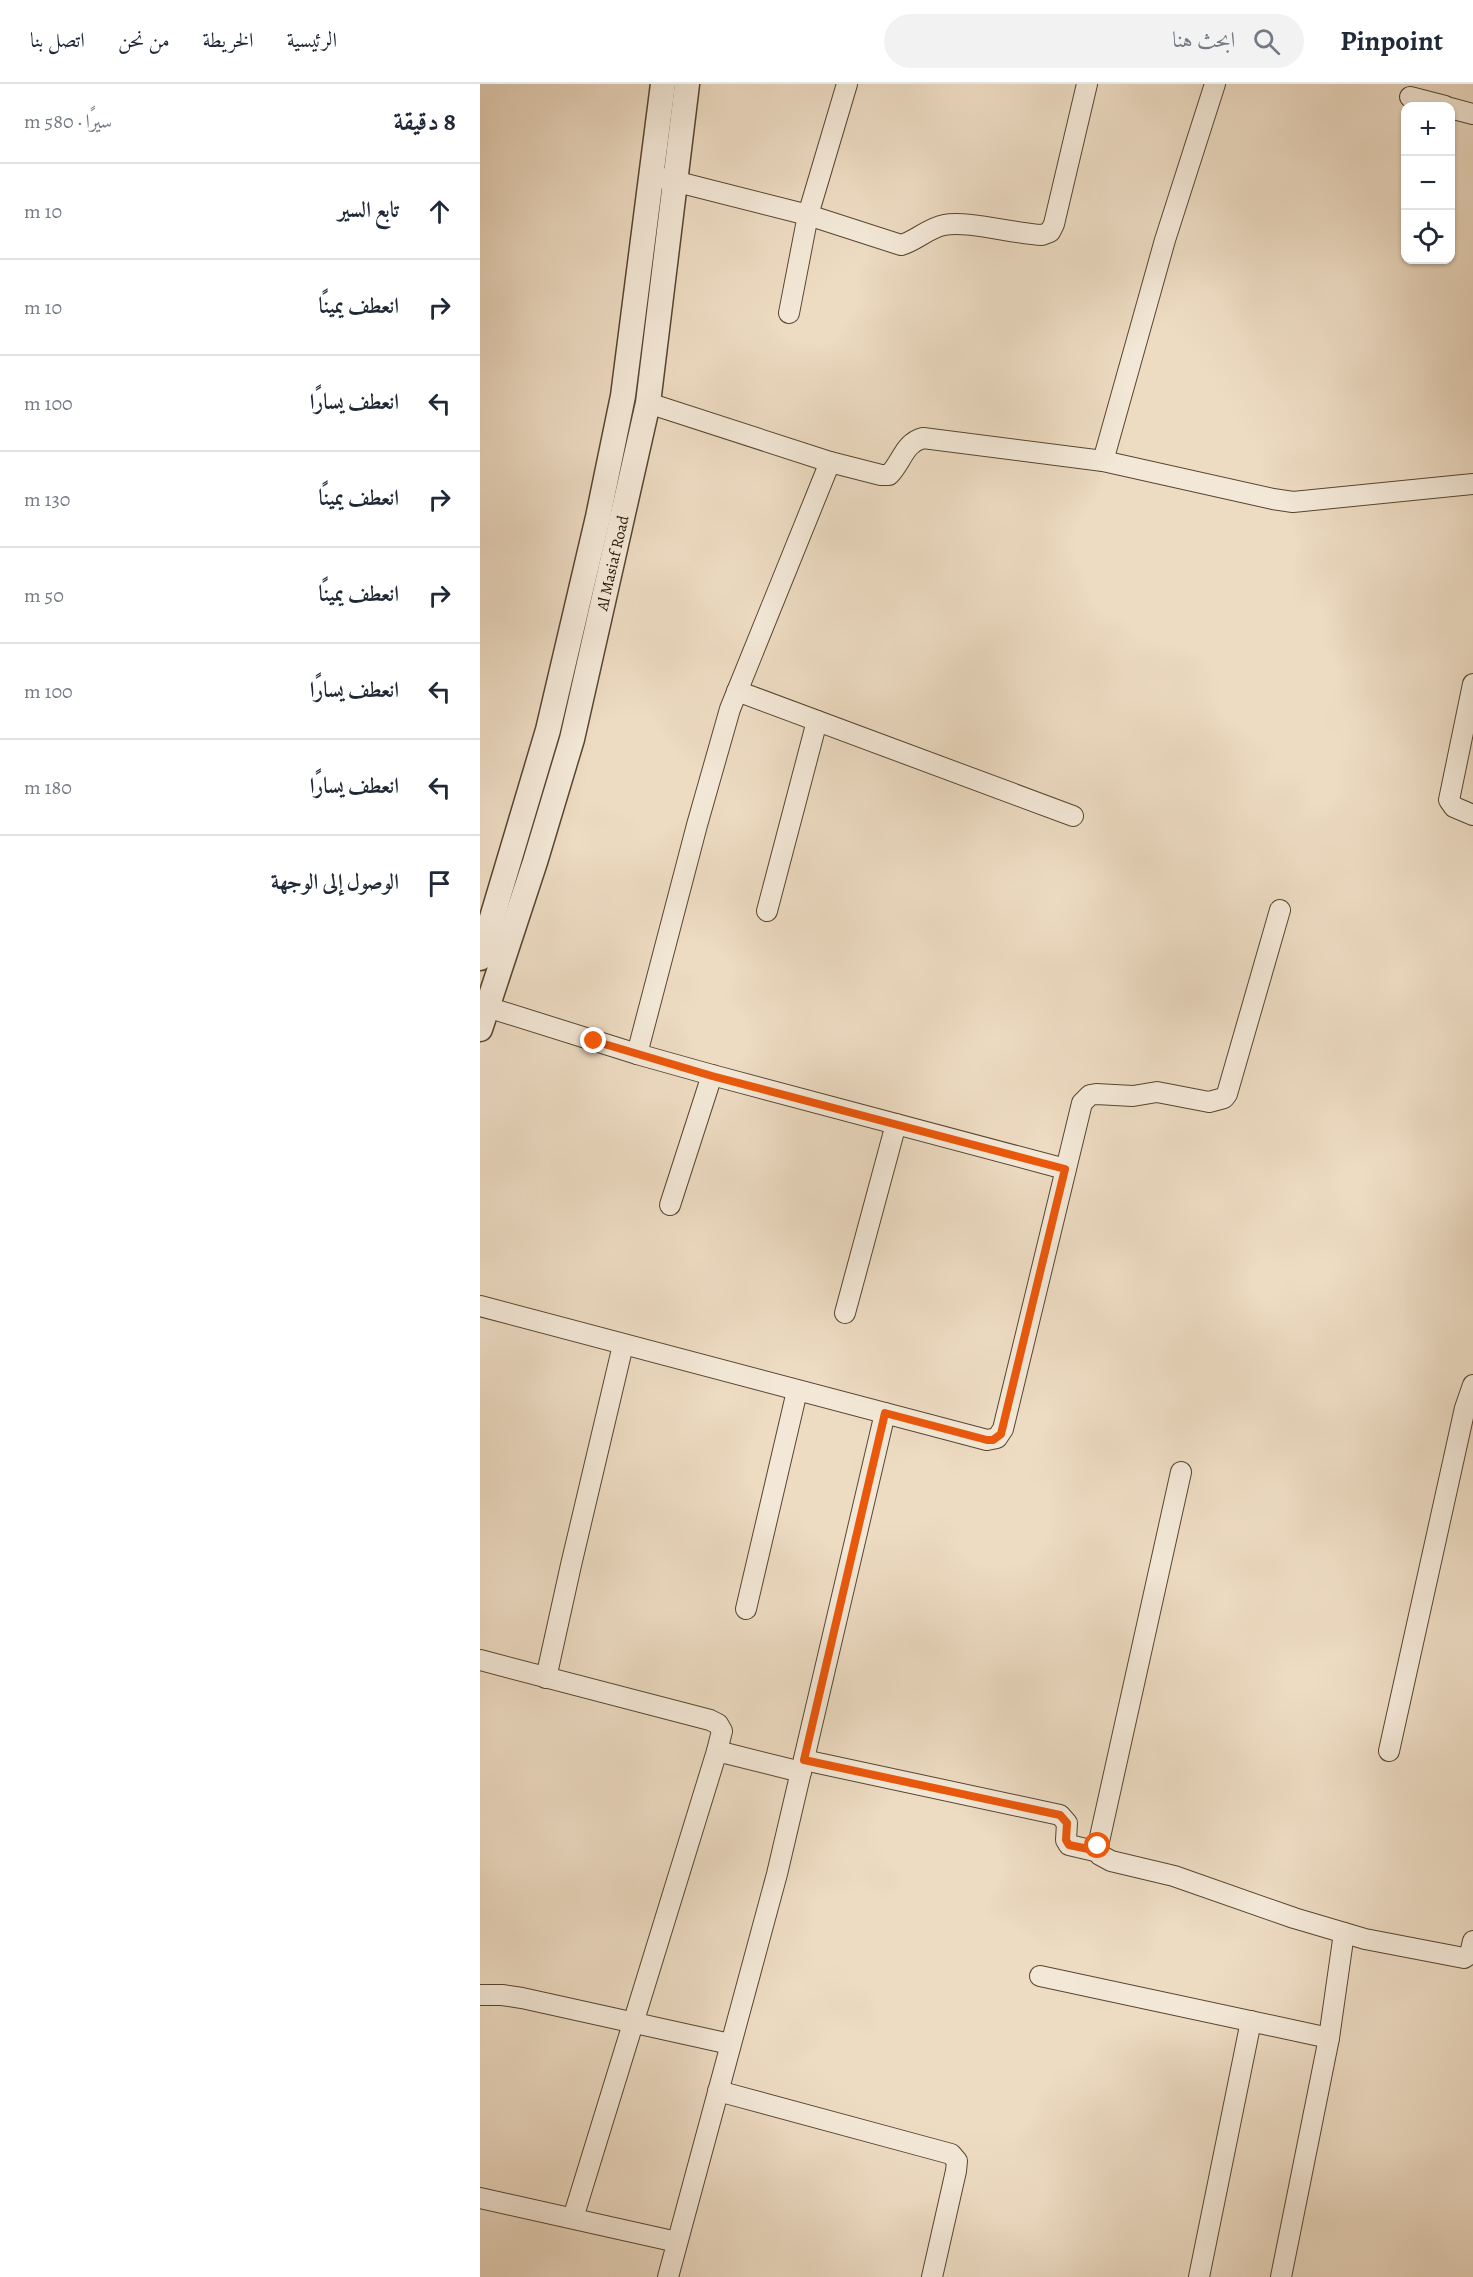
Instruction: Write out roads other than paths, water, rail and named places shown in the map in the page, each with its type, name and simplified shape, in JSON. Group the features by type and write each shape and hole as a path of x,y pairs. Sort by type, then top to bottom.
{"street":[{"name":"Al Masiaf Road","path":"480,958 548,730 598,517 623,396 663,84"},
{"name":"Al Masiaf Road","path":"484,1018 572,739 648,403 687,84"},
{"path":"789,313 808,215 847,84"},
{"path":"651,175 808,215 901,245 933,229 953,224 1042,235 1050,232 1054,224 1087,84"},
{"path":"1103,461 1165,240 1215,84"},
{"path":"1410,97 1429,102"},
{"path":"1455,109 1473,114"},
{"path":"648,403 830,462 870,473 888,475 895,469 909,445 923,438 1103,461 1273,500 1293,502 1473,484"},
{"path":"637,1054 730,709 830,462"},
{"path":"1473,684 1449,800 1454,807 1473,815"},
{"path":"737,691 1073,816"},
{"path":"767,911 817,721"},
{"path":"480,1306 797,1391 993,1440 1001,1434 1082,1103 1090,1095 1133,1096 1157,1092 1209,1102 1224,1098 1280,910"},
{"path":"484,1018 637,1054 1065,1169"},
{"path":"670,1205 712,1076"},
{"path":"845,1313 896,1124"},
{"path":"546,1678 623,1345"},
{"path":"1389,1750 1465,1408 1473,1385"},
{"path":"746,1609 797,1391"},
{"path":"668,2277 777,1874 885,1413"},
{"path":"1098,1851 1181,1472"},
{"path":"480,1660 711,1720 718,1724 722,1731 573,2218"},
{"path":"717,1751 1060,1815 1067,1823 1066,1840 1069,1845 1098,1851 1112,1861 1174,1876 1293,1918 1365,1939 1460,1958 1470,1954 1473,1941"},
{"path":"1281,2277 1329,2038 1344,1933"},
{"path":"1040,1976 1329,2038"},
{"path":"480,1995 522,1998 730,2044"},
{"path":"1198,2277 1251,2021"},
{"path":"718,2091 951,2154 957,2161 956,2171 932,2277"},
{"path":"480,2198 677,2242"}]}
